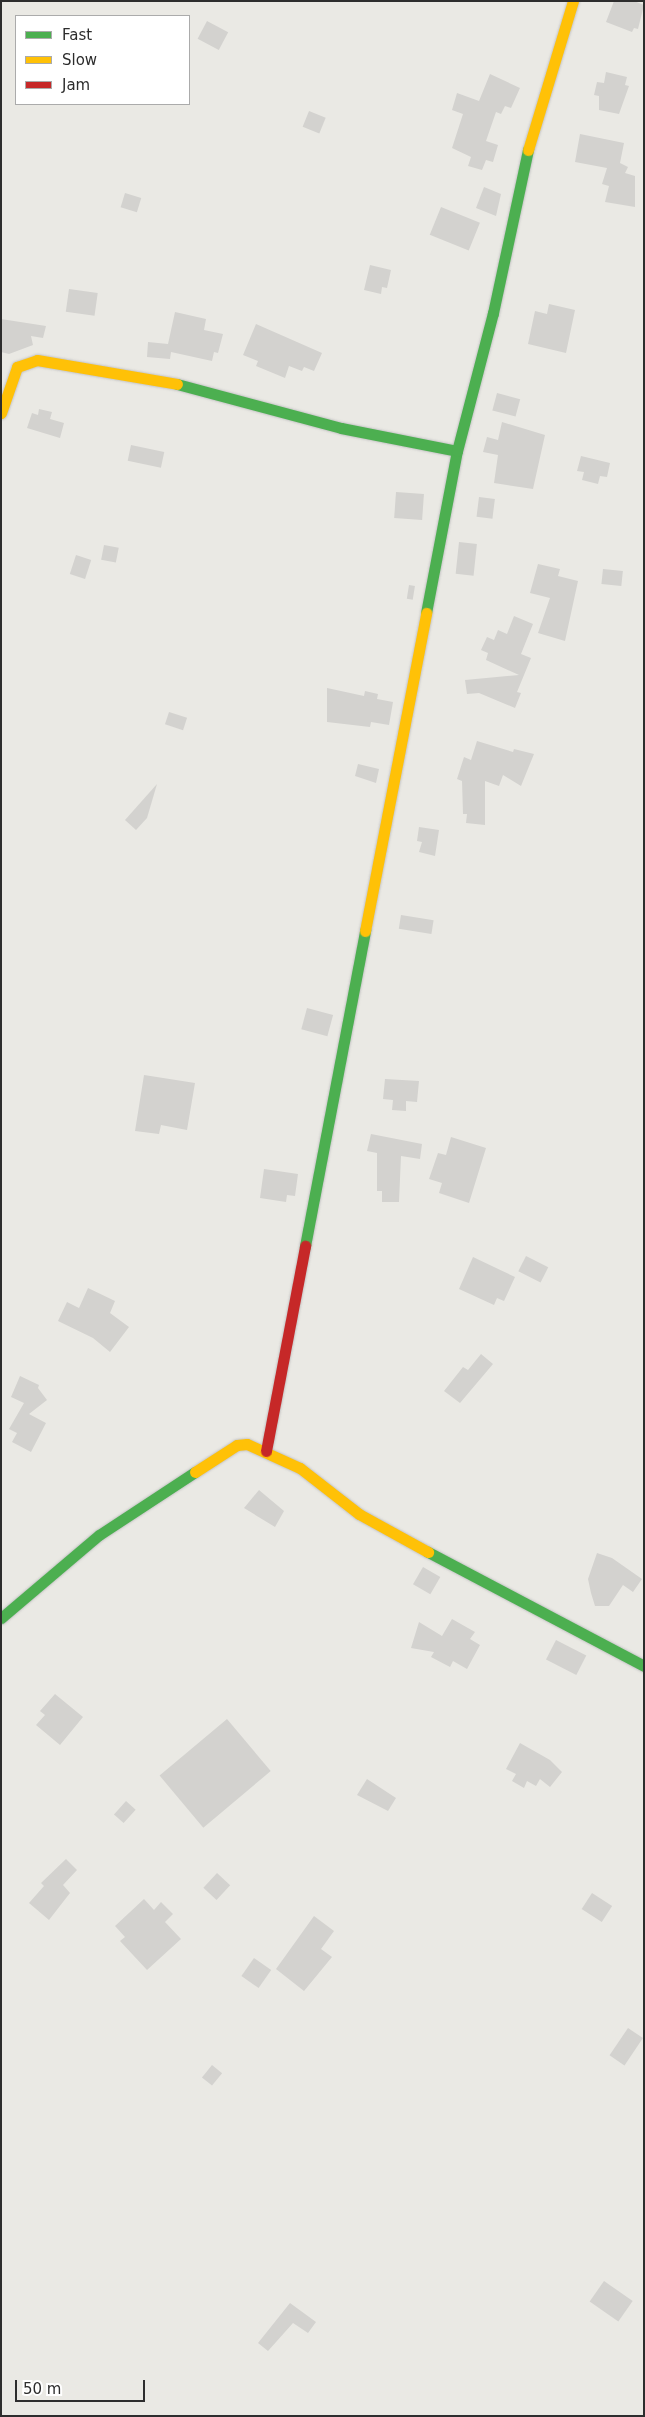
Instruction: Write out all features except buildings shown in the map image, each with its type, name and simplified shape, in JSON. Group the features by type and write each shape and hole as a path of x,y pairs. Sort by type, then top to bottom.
{"street":[{"path":"266,1451 457,451 493,313 522,172 573,1"},
{"path":"1,413 17,366 37,360 54,361 157,378 341,428 457,451"},
{"path":"1,1618 99,1535 237,1445 247,1444 300,1468 359,1514 567,1628 644,1666"}],"traffic: fast":[{"path":"426,613 457,451 493,313 528,150"},
{"path":"177,384 341,428 457,451"},
{"path":"305,1246 365,931"},
{"path":"1,1618 99,1535 195,1472"},
{"path":"428,1552 644,1666"}],"traffic: slow":[{"path":"528,150 573,1"},
{"path":"1,413 17,367 37,360 177,384"},
{"path":"365,931 426,613"},
{"path":"195,1472 237,1445 247,1444 300,1468 359,1514 428,1552"}],"traffic: jam":[{"path":"266,1451 305,1246"}]}
